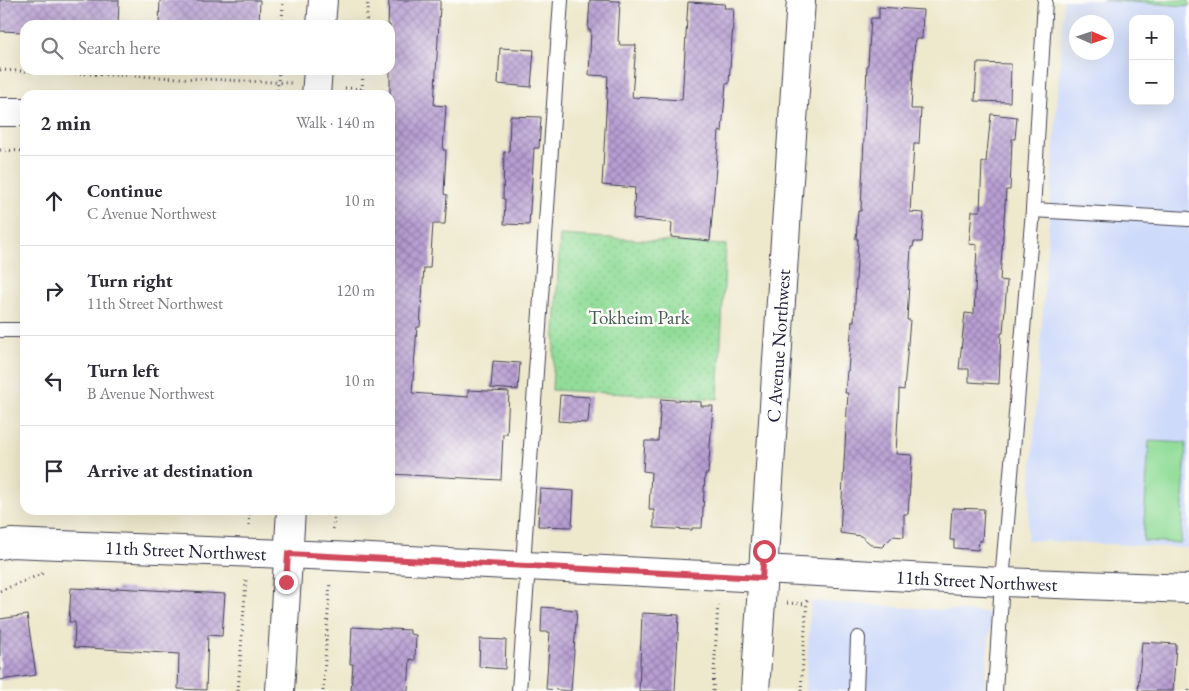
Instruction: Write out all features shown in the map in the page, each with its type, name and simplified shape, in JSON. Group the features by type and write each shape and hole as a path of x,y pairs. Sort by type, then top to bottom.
{"street":[{"path":"321,20 323,0"},
{"name":"C Avenue Northwest","path":"755,691 801,0"},
{"path":"305,89 315,75"},
{"path":"0,112 20,112"},
{"path":"280,691 291,515"},
{"name":"11th Street Northwest","path":"0,546 10,544 288,554 526,565 1189,589"}],"lane":[{"path":"519,691 561,0"},
{"path":"995,691 1002,582 1033,210 1045,0"},
{"path":"1033,210 1189,219"},
{"path":"0,330 20,330"},
{"path":"856,691 858,638"}],"path":[{"path":"282,20 283,0"},
{"path":"366,20 368,0"},
{"path":"0,70 20,71"},
{"path":"107,75 278,83 305,89"},
{"path":"277,90 279,75"},
{"path":"345,88 362,89 363,75"},
{"path":"0,150 20,152"},
{"path":"248,533 250,515"},
{"path":"333,530 334,515"},
{"path":"238,691 246,572"},
{"path":"323,691 330,576"},
{"path":"800,691 807,593"},
{"path":"713,691 718,600"},
{"path":"785,603 807,604"}],"shaded area":[{"path":"1064,0 1189,0 1189,548 1027,540"},
{"path":"811,601 991,613 984,691 805,691"}],"green space":[{"path":"1103,0 1189,0 1189,6"},
{"name":"Tokheim Park","path":"560,235 726,245 718,399 552,390"},
{"path":"1149,441 1186,443 1181,543 1143,541"}],"building":[{"path":"0,0 119,0 118,20 20,20 20,32 0,31"},
{"path":"160,0 260,0 259,20 159,20"},
{"path":"389,0 440,0 434,105 446,106 443,150 446,150 444,194 447,195 445,224 433,224 430,268 424,268 420,327 417,327 412,393 468,397 468,390 509,392 507,434 503,434 501,480 395,474 395,90 390,90 390,75 395,75 395,20 388,20"},
{"path":"590,0 620,1 619,45 636,45 632,97 682,100 688,2 725,4 724,8 734,8 729,84 726,83 722,132 719,131 710,241 671,237 672,223 633,219 635,188 602,185 608,76 589,75 591,30 588,30"},
{"path":"879,7 923,10 922,39 915,39 911,109 921,109 919,144 914,144 910,212 924,213 922,242 914,242 913,247 911,247 907,320 910,320 904,390 899,389 896,454 912,455 908,514 904,514 904,537 893,536 882,547 873,546 861,536 840,533 848,393 845,393 852,321 854,321 858,239 856,239 858,211 861,211 867,65 871,18 879,18"},
{"path":"500,48 534,50 531,87 498,84"},
{"path":"977,63 1011,64 1010,102 975,101"},
{"path":"991,114 1017,117 1015,139 1012,139 1010,190 1006,190 1000,280 1007,281 1003,333 1001,333 999,384 969,382 969,369 959,369 965,313 974,314 977,245 969,244 972,211 980,211 982,162 986,162"},
{"path":"510,116 541,117 539,148 534,148 529,225 504,224 504,152 509,153"},
{"path":"493,361 520,363 518,390 491,388"},
{"path":"560,395 590,397 588,423 558,421"},
{"path":"661,399 701,402 701,406 713,406 708,474 705,474 702,528 692,528 692,530 654,528 654,510 649,510 651,472 643,471 645,441 658,441"},
{"path":"540,489 574,491 572,527 538,526"},
{"path":"952,508 984,509 982,541 979,541 978,550 954,548 954,540 950,540"},
{"path":"71,588 116,590 117,588 225,594 222,636 208,635 206,690 178,689 179,654 74,647 75,622 69,622"},
{"path":"542,607 577,610 571,691 546,689 550,632 541,632"},
{"path":"642,613 679,615 675,691 639,691"},
{"path":"27,615 36,675 0,680 0,619"},
{"path":"352,627 410,630 410,634 416,635 415,660 410,659 408,691 351,691 353,664 350,664"},
{"path":"480,639 506,640 505,669 479,667"},
{"path":"1142,642 1176,644 1173,691 1138,691"}],"route":[{"path":"286,582 288,554 762,578 764,551"}]}
